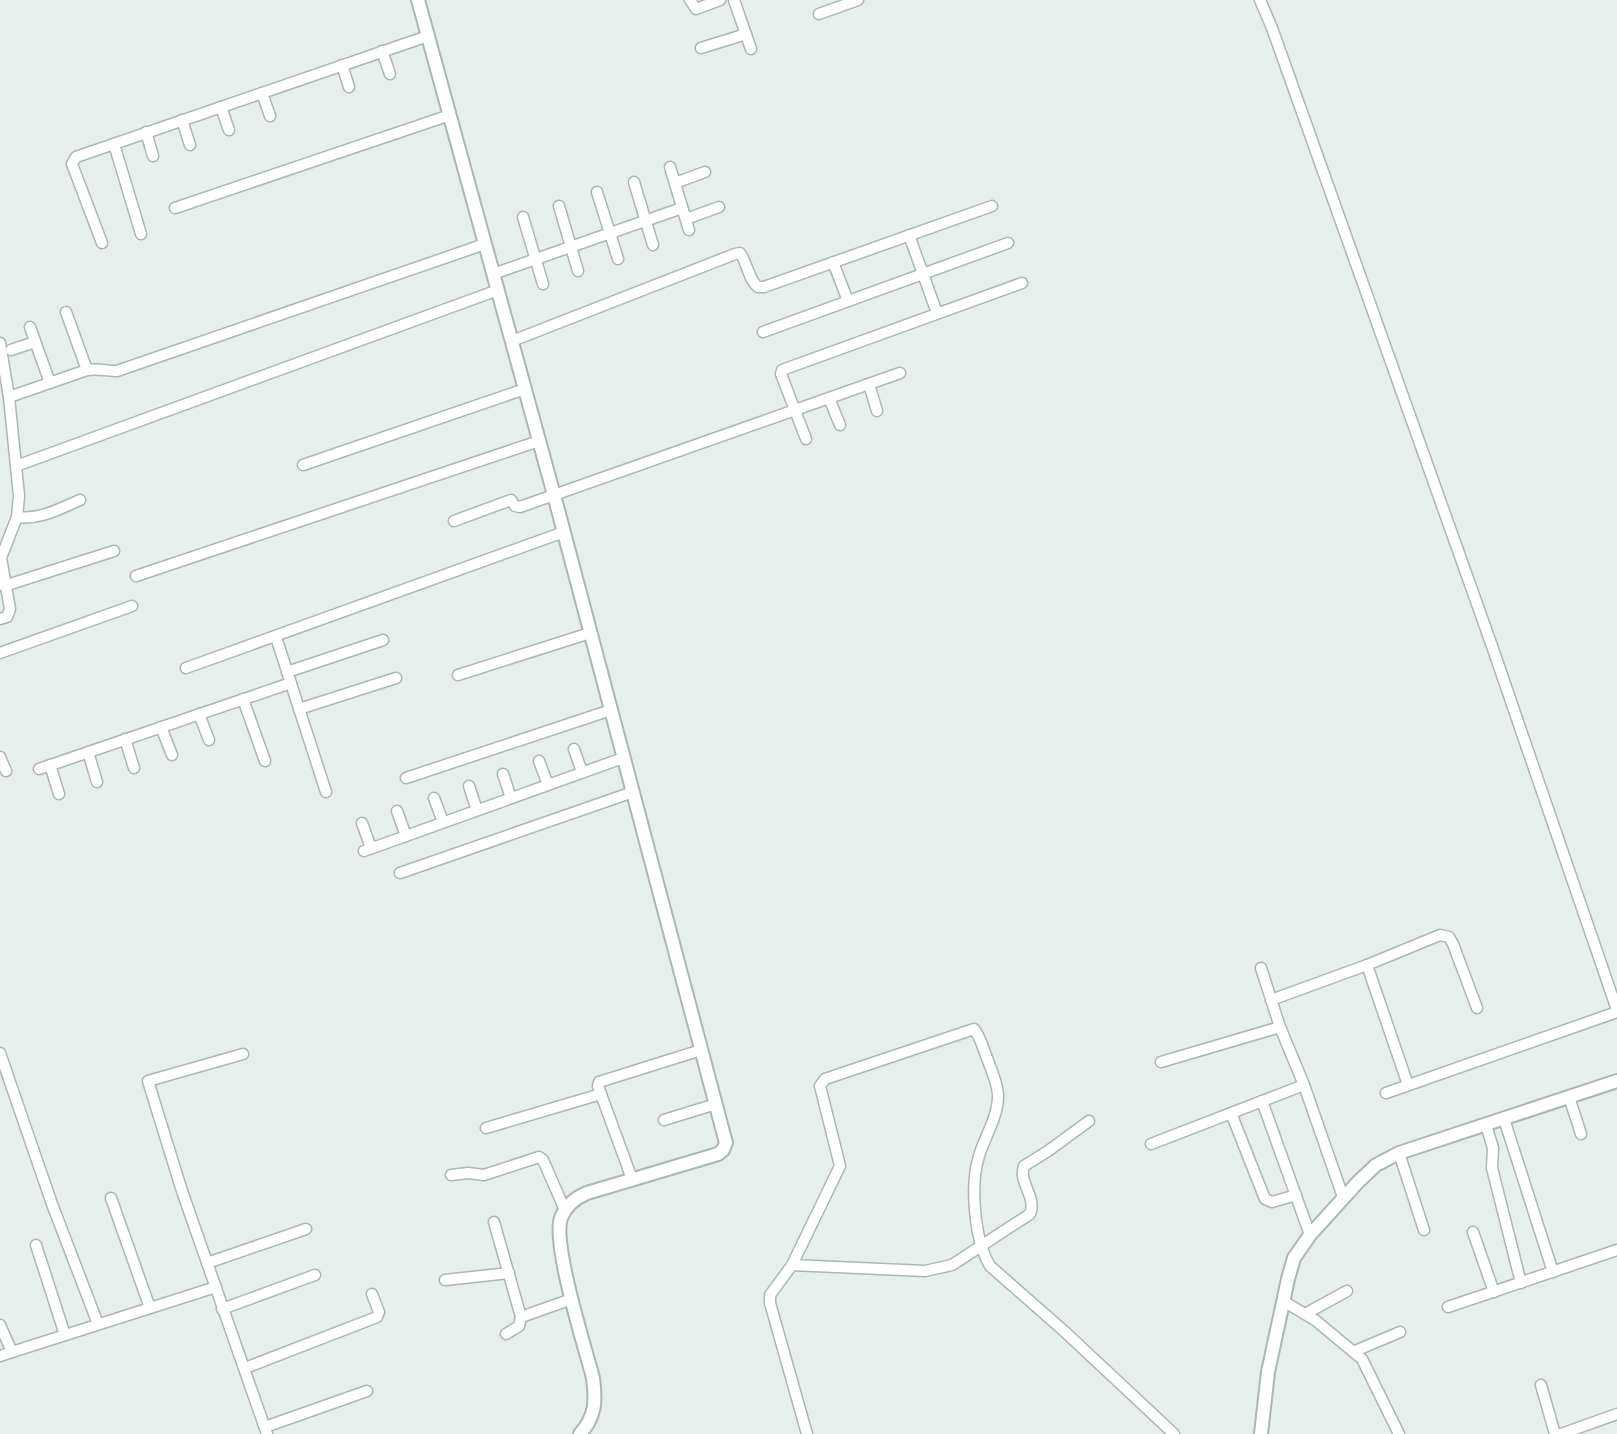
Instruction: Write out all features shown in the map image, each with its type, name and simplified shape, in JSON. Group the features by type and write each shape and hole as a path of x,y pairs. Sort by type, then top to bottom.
{"street":[{"path":"418,0 564,532 726,1143 718,1154 587,1192 574,1199 565,1210 558,1232 595,1393 595,1410 591,1422 580,1434"},
{"path":"690,0 695,9 720,0"},
{"path":"734,0 751,49"},
{"path":"819,14 845,2 858,0"},
{"path":"1260,0 1376,320 1617,1011 1386,1093"},
{"path":"701,48 746,34"},
{"path":"102,243 72,161 75,157 428,36"},
{"path":"382,51 390,74"},
{"path":"342,65 349,87"},
{"path":"262,93 270,116"},
{"path":"221,107 229,130"},
{"path":"175,208 450,115"},
{"path":"182,120 190,145"},
{"path":"146,132 153,156"},
{"path":"114,144 141,234"},
{"path":"670,167 689,230"},
{"path":"675,183 705,172"},
{"path":"634,183 653,245"},
{"path":"597,192 618,259"},
{"path":"559,206 578,271"},
{"path":"512,341 735,254 740,254 743,258 753,283 758,287 992,206"},
{"path":"493,274 646,221 719,207"},
{"path":"523,217 542,284"},
{"path":"909,235 937,313"},
{"path":"763,332 1008,243"},
{"path":"9,397 87,370 99,368 117,371 485,244"},
{"path":"833,262 848,301"},
{"path":"806,439 781,374 782,370 1022,283"},
{"path":"16,466 498,290"},
{"path":"66,312 87,370"},
{"path":"30,327 50,383"},
{"path":"10,351 35,342"},
{"path":"0,343 9,397 19,496 17,517 1,558 9,613 0,619"},
{"path":"454,521 511,500 515,506 520,507 900,373"},
{"path":"869,384 877,411"},
{"path":"303,465 525,389"},
{"path":"829,398 840,425"},
{"path":"136,576 539,441"},
{"path":"17,517 31,519 44,516 79,500"},
{"path":"186,668 564,532"},
{"path":"4,586 114,551"},
{"path":"0,653 132,606"},
{"path":"458,675 590,633"},
{"path":"276,637 326,792"},
{"path":"60,794 44,767 243,699 383,640"},
{"path":"299,709 396,678"},
{"path":"243,699 265,761"},
{"path":"406,778 611,710"},
{"path":"199,714 209,740"},
{"path":"161,727 172,755"},
{"path":"125,739 134,768"},
{"path":"574,749 582,772"},
{"path":"88,752 97,782"},
{"path":"0,757 6,771"},
{"path":"362,823 368,849 623,758"},
{"path":"539,761 548,785"},
{"path":"503,774 511,798"},
{"path":"469,786 477,810"},
{"path":"400,873 633,792"},
{"path":"434,798 443,822"},
{"path":"397,811 406,836"},
{"path":"1271,1000 1440,935 1447,935 1453,944 1477,1008"},
{"path":"1367,965 1408,1085"},
{"path":"1261,968 1343,1197"},
{"path":"1161,1062 1280,1027"},
{"path":"807,1434 770,1295 792,1265 840,1166 820,1086 825,1079 974,1029 981,1041 998,1095 975,1178 982,1247 990,1266 1174,1434"},
{"path":"632,1179 599,1082 701,1050"},
{"path":"0,1053 52,1204 98,1324"},
{"path":"243,1054 148,1081 182,1191 266,1431 367,1391"},
{"path":"1261,1434 1269,1372 1294,1258 1343,1197 1376,1165 1399,1153 1617,1081"},
{"path":"1151,1143 1304,1085"},
{"path":"486,1128 601,1094"},
{"path":"1569,1097 1581,1134"},
{"path":"1262,1101 1310,1235"},
{"path":"664,1120 716,1104"},
{"path":"1231,1113 1265,1199 1272,1202 1296,1195"},
{"path":"1504,1119 1553,1272"},
{"path":"792,1265 925,1271 951,1265 1030,1214 1032,1202 1022,1172 1024,1166 1088,1121"},
{"path":"1486,1125 1493,1148 1492,1168 1521,1283"},
{"path":"1399,1153 1424,1230"},
{"path":"451,1175 484,1175 539,1157 543,1160 565,1210"},
{"path":"111,1198 150,1308"},
{"path":"494,1222 521,1317 519,1326 506,1335"},
{"path":"207,1263 306,1229"},
{"path":"1473,1232 1494,1292"},
{"path":"36,1244 65,1335"},
{"path":"1448,1307 1617,1250"},
{"path":"445,1280 509,1273"},
{"path":"222,1309 315,1275"},
{"path":"0,1356 216,1287"},
{"path":"1305,1314 1347,1291"},
{"path":"245,1368 377,1317 379,1312 372,1294"},
{"path":"521,1317 572,1299"},
{"path":"1283,1301 1355,1351 1368,1367 1399,1434"},
{"path":"0,1325 12,1352"},
{"path":"1355,1351 1400,1332"},
{"path":"1541,1385 1555,1434"},
{"path":"1561,1434 1617,1414"}]}
